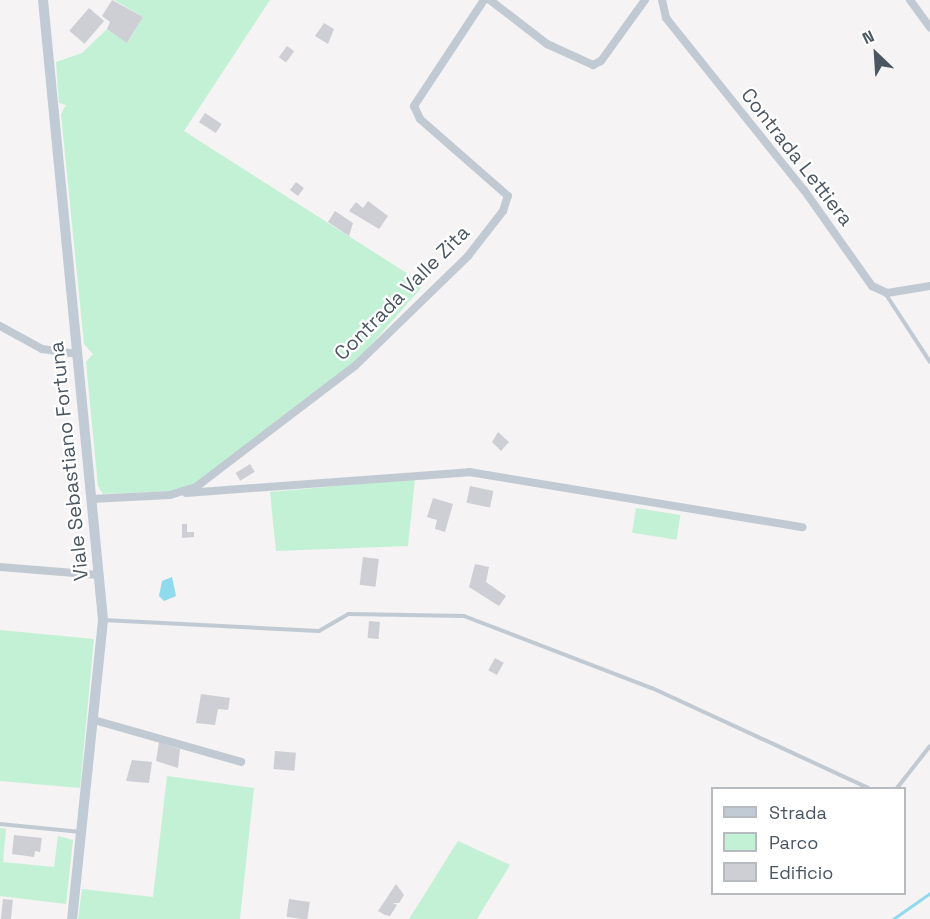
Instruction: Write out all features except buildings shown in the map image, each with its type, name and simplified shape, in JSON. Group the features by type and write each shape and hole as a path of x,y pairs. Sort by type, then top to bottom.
{"street":[{"name":"Viale Sebastiano Fortuna","path":"43,0 103,620 72,919"},
{"name":"Contrada Valle Zita","path":"185,493 355,366 468,256 503,211 508,201 505,190 414,111 416,99 484,0"},
{"path":"490,0 547,44 593,65 601,61 645,0"},
{"name":"Contrada Lettiera","path":"662,0 666,18 684,42 804,190 872,286 884,293"},
{"path":"910,0 930,28"},
{"path":"884,293 930,286"},
{"path":"0,326 42,348 77,354"},
{"path":"92,500 469,472 803,527"},
{"path":"0,567 99,575"},
{"path":"94,720 241,762"}],"lane":[{"path":"884,293 930,362"},
{"path":"103,620 319,631 349,614 465,616 652,688 864,787"},
{"path":"899,787 930,746"},
{"path":"0,824 82,832"}],"green space":[{"path":"114,0 270,0 184,131 416,279 421,288 355,363 191,486 175,491 103,494 98,486 86,362 93,354 84,344 61,114 66,105 59,103 56,62 82,53 107,29 128,42 143,17"},
{"path":"415,479 408,546 276,551 270,492"},
{"path":"636,508 680,515 677,540 632,533"},
{"path":"0,630 94,639 80,788 0,781"},
{"path":"167,776 254,788 240,919 78,919 82,889 153,897"},
{"path":"0,828 6,829 3,862 54,867 58,836 73,840 66,904 0,896"},
{"path":"458,841 510,865 477,919 409,919"}],"water":[{"path":"172,577 176,596 164,601 159,596 162,581"}],"waterway":[{"path":"893,919 930,893"}]}
